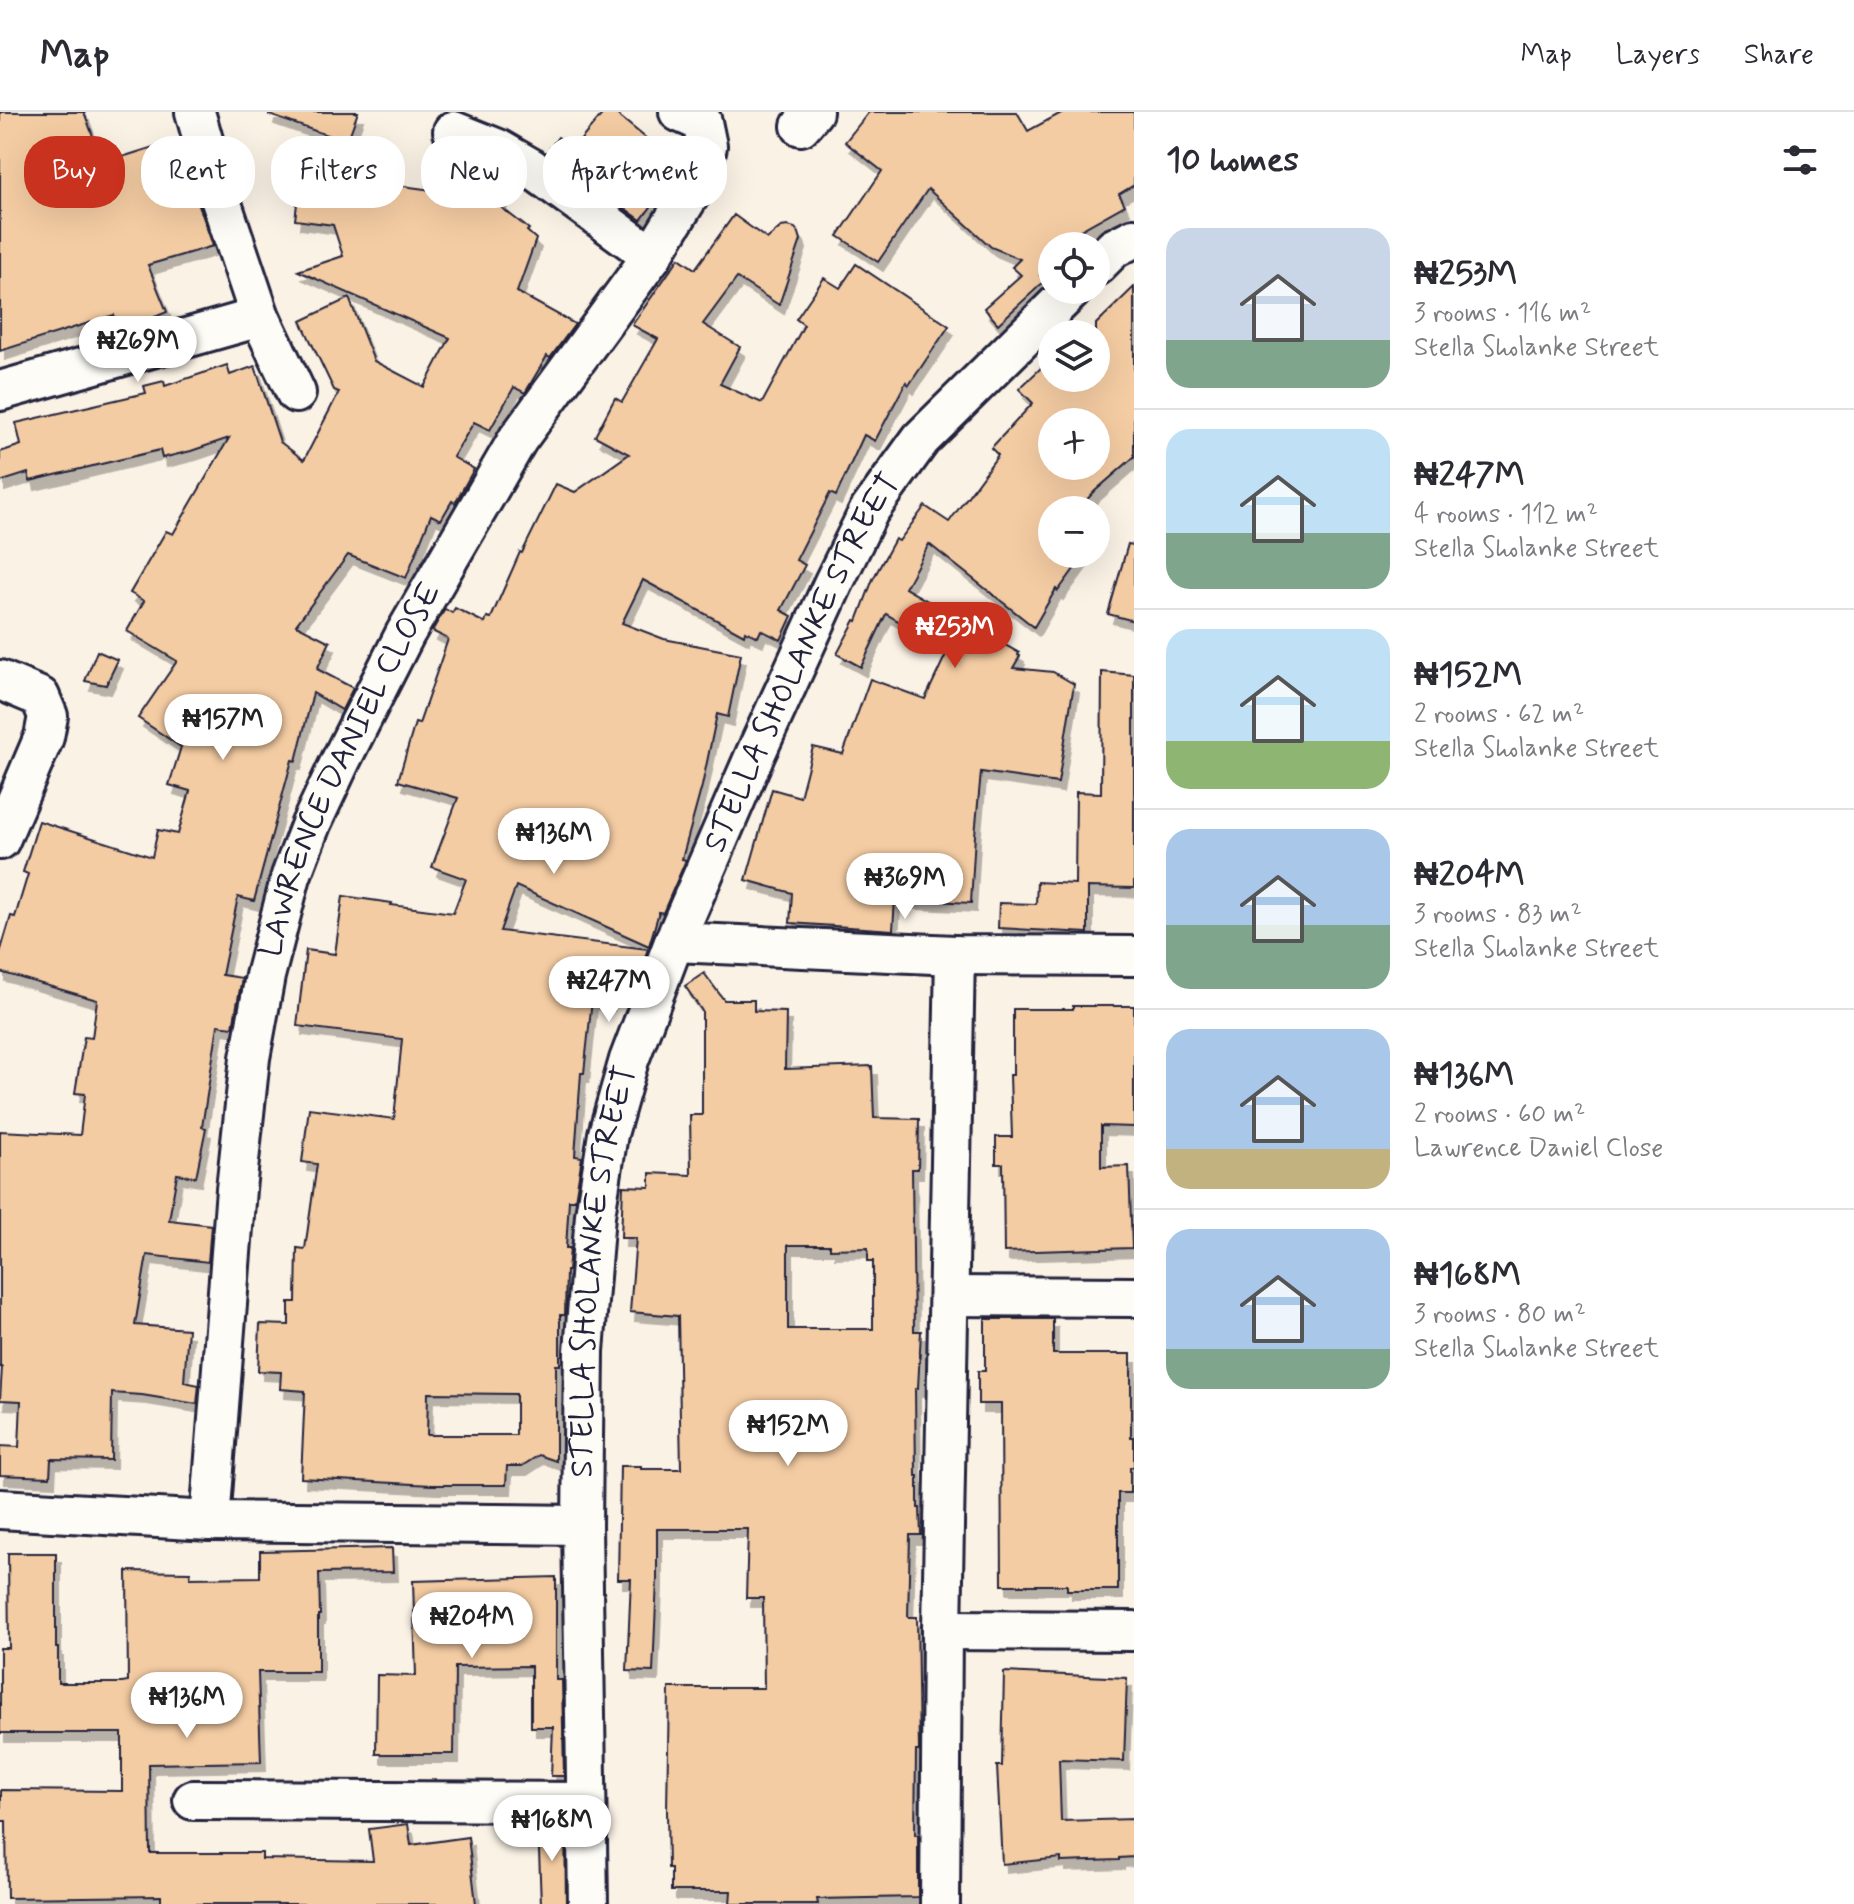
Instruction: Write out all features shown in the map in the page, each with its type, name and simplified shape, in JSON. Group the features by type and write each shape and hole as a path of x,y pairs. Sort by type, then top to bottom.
{"street":[{"path":"195,112 260,317 296,393"},
{"name":"LAWRENCE DANIEL CLOSE","path":"210,1521 236,1189 250,1058 265,976 291,876 341,760 405,634 518,439 652,256 700,178 707,146 702,122 679,112"},
{"path":"453,131 498,149 531,168 652,256"},
{"path":"1110,252 1134,238"},
{"name":"STELLA SHOLANKE STREET","path":"588,1904 582,1525 584,1351 595,1215 608,1134 629,1060 674,942 834,582 869,511 921,439 1058,304"},
{"path":"0,391 260,317"},
{"path":"0,680 40,697 48,716 44,737 0,840"},
{"path":"674,942 955,955 1134,956"},
{"path":"940,1904 955,955"},
{"path":"949,1296 1134,1297"},
{"path":"0,1509 210,1521 582,1525"},
{"path":"942,1630 1134,1631"},
{"path":"193,1800 586,1802"}],"building":[{"path":"0,112 84,112 93,136 24,136 24,208 125,208 125,156 141,151 141,208 200,208 213,246 148,265 167,312 120,331 114,315 0,351"},
{"path":"270,112 358,112 349,136 330,136 269,115"},
{"path":"604,112 614,112 643,136 584,136"},
{"path":"869,112 1017,112 1028,131 1063,112 1134,112 1134,185 1119,194 1125,205 1077,232 1038,232 1038,287 998,324 984,308 1021,275 1012,267 1020,259 991,247 928,189 878,262 838,236 882,171 845,142"},
{"path":"405,186 421,189 421,208 502,208 529,229 527,231 536,239 517,292 575,324 550,358 547,356 525,393 514,387 490,430 474,422 453,457 474,469 455,503 452,501 441,520 431,515 406,578 348,555 296,625 330,642 317,669 353,688 342,710 313,693 254,901 238,897 222,975 242,978 233,1027 218,1025 202,1127 206,1128 196,1177 177,1174 169,1220 211,1225 208,1262 147,1255 135,1325 188,1329 184,1382 199,1385 197,1404 112,1393 111,1460 51,1459 50,1477 0,1475 0,1446 19,1447 21,1401 0,1400 0,1131 80,1135 85,1094 75,1093 84,1037 92,1038 97,1000 0,972 0,953 28,874 23,872 39,821 152,857 158,830 178,834 190,791 169,785 181,747 138,718 177,661 127,631 144,601 130,593 166,531 173,534 229,438 162,458 160,450 30,481 28,473 0,482 0,452 21,445 16,423 146,393 144,386 164,381 165,386 227,365 230,375 255,366 280,442 304,460 339,392 334,390 301,321 349,298 374,361 424,387 450,338 298,271 343,256 333,225 295,220 296,208 405,208"},
{"path":"624,208 650,208 641,220"},
{"path":"734,215 767,239 781,227 795,228 799,233 801,240 779,305 737,278 703,324 740,347 720,384 762,403 804,325 796,319 824,278 840,288 856,264 949,326 909,385 906,382 875,441 864,435 836,496 830,493 796,560 805,565 781,610 792,616 781,640 761,630 758,637 745,631 744,635 643,580 622,623 664,639 741,654 728,717 717,714 682,859 686,860 663,913 659,912 649,946 516,886 500,931 648,949 631,993 610,986 609,1002 592,1000 584,1073 581,1073 575,1156 582,1157 575,1200 569,1200 566,1248 570,1248 565,1315 560,1315 560,1365 556,1365 556,1461 539,1455 522,1466 507,1466 506,1485 432,1485 301,1478 305,1391 280,1389 281,1372 258,1371 260,1324 289,1325 289,1302 296,1302 297,1248 305,1249 317,1164 302,1162 309,1108 394,1119 402,1039 297,1026 306,950 335,954 343,896 453,913 466,879 432,867 458,798 398,781 415,723 419,724 448,639 432,631 445,609 452,613 455,608 485,623 487,617 491,618 520,552 556,484 575,492 629,454 595,436 615,398 622,402 658,339 632,325 679,258 695,269","holes":["428,1393 516,1394 516,1435 427,1435"]},
{"path":"1134,287 1134,457 1110,478 1110,408 1038,408 1038,480 1108,480 1090,496 1038,496 1038,568 1075,568 1058,591 1056,589 1034,627 929,544 905,588 1019,653 1013,668 1053,672 1074,684 1058,783 981,772 971,903 895,899 893,930 790,923 792,893 746,880 772,789 800,797 813,747 843,754 870,679 925,699 948,650 886,614 861,667 837,654 857,621 873,579 895,539 899,541 925,506 949,522 998,455 991,448 1033,403 1019,389 1038,371 1038,392 1110,392 1110,320 1100,320"},
{"path":"1128,544 1134,545 1134,621 1108,614"},
{"path":"97,651 118,660 106,685 85,681"},
{"path":"1102,672 1134,675 1134,888 1088,887 1088,933 998,928 999,903 1036,904 1037,882 1075,884 1076,792 1101,793"},
{"path":"704,973 724,1000 754,1000 754,1011 786,1012 785,1069 872,1066 874,1118 919,1119 918,1169 912,1169 914,1331 921,1331 918,1388 915,1388 916,1476 921,1535 910,1535 908,1617 917,1617 919,1751 916,1751 915,1835 918,1835 918,1897 817,1899 818,1904 730,1904 731,1891 671,1891 667,1811 669,1688 764,1688 763,1598 746,1598 748,1529 657,1529 653,1672 627,1671 631,1579 618,1579 620,1466 681,1469 678,1316 630,1312 636,1238 621,1238 623,1186 650,1187 650,1173 691,1175 690,1115 702,1115 702,1011 685,986","holes":["788,1245 830,1245 830,1249 868,1248 868,1261 873,1261 873,1329 788,1329"]},
{"path":"1073,1006 1134,1006 1134,1127 1101,1126 1101,1167 1129,1166 1132,1248 1004,1252 1003,1164 996,1164 996,1137 1012,1137 1010,1075 1013,1075 1013,1009 1073,1009"},
{"path":"985,1319 1053,1319 1053,1354 1131,1354 1134,1467 1130,1467 1130,1493 1118,1493 1118,1590 1067,1590 1067,1585 1002,1585 1001,1404 978,1404 978,1371 985,1371"},
{"path":"392,1548 393,1572 319,1573 318,1672 258,1672 261,1762 149,1764 150,1853 262,1853 262,1859 373,1861 369,1829 408,1824 411,1845 468,1837 476,1904 161,1904 161,1896 7,1898 6,1821 1,1821 1,1790 122,1791 122,1733 0,1733 0,1648 9,1648 8,1553 56,1553 58,1683 122,1683 128,1682 127,1571 190,1572 190,1578 260,1577 260,1551"},
{"path":"556,1577 556,1680 562,1680 564,1776 551,1776 553,1727 531,1727 531,1666 455,1667 454,1754 376,1754 377,1675 416,1676 413,1581"},
{"path":"1004,1672 1127,1678 1124,1761 1059,1759 1061,1821 1134,1819 1134,1857 1061,1862 1061,1858 1002,1864 997,1766 1002,1766"},
{"path":"538,1824 565,1824 566,1904 541,1904"}]}
